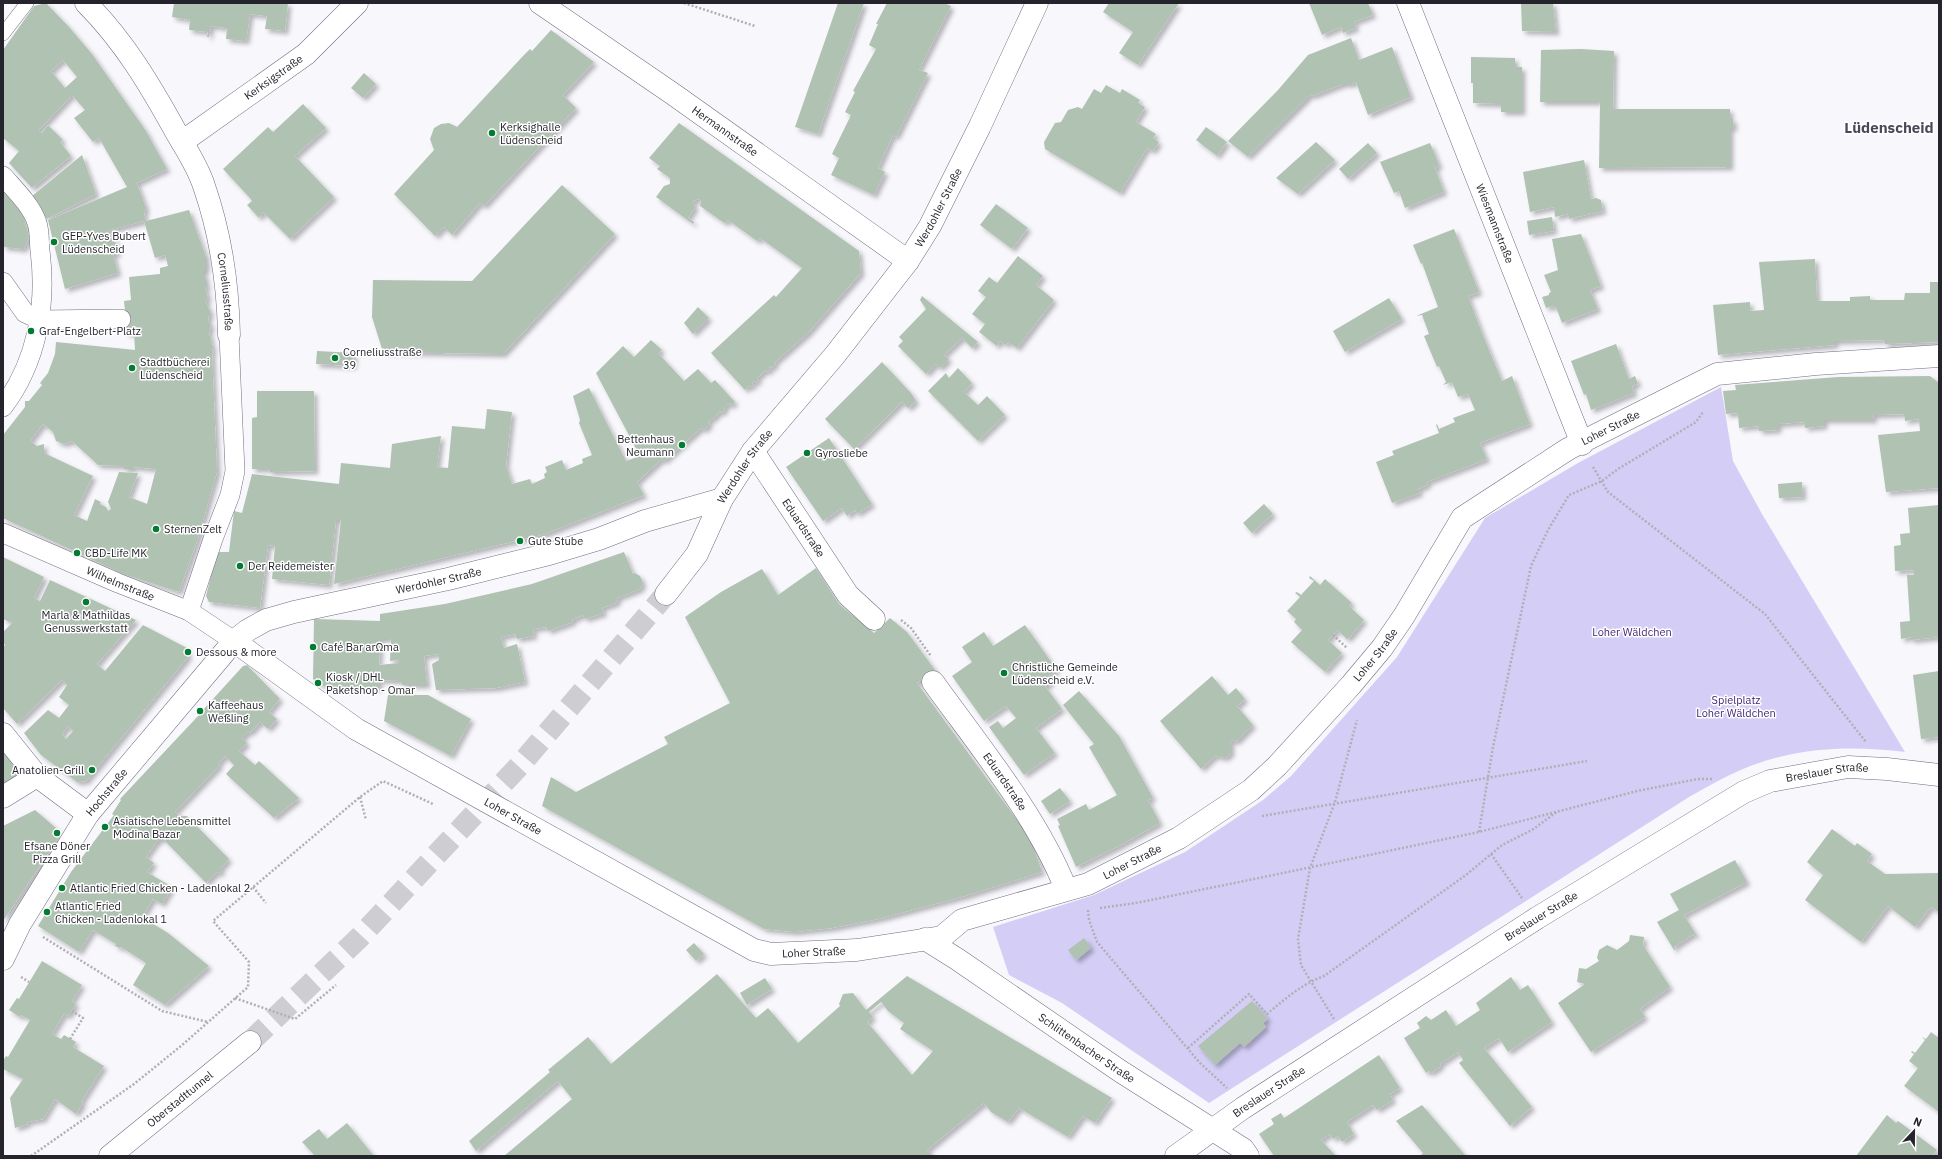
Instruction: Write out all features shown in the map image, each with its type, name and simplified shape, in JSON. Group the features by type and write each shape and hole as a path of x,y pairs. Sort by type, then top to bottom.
{"street":[{"name":"Corneliusstraße","path":"86,3 106,22 140,69 182,142 204,184 217,229 227,284 235,471 230,495 213,539 190,611"},
{"name":"Kerksigstraße","path":"182,142 306,54 357,3"},
{"name":"Hermannstraße","path":"540,3 691,107 908,261"},
{"name":"Werdohler Straße","path":"234,641 248,630 266,620 294,612 448,579 549,554 599,539 645,521 722,499 753,451 835,355 908,261 930,226 973,140 1037,3"},
{"name":"Wiesmannstraße","path":"1408,3 1582,444"},
{"path":"3,176 24,202 37,224 44,277 40,320 30,358 11,396 3,407"},
{"path":"3,282 25,313 40,320 121,319"},
{"name":"Loher Straße","path":"234,641 356,729 754,950 772,954 857,950 942,937 962,920 1066,889 1088,884 1179,838 1251,790 1277,766 1351,685 1382,648 1404,616 1462,518 1568,449 1582,444 1717,374 1816,364 1939,356"},
{"name":"Eduardstraße","path":"753,451 848,595 874,619"},
{"path":"666,594 697,554 722,499"},
{"name":"Wilhelmstraße","path":"3,533 118,583 190,611 234,641"},
{"name":"Hochstraße","path":"3,959 20,924 88,814 234,641"},
{"name":"Eduardstraße","path":"934,672 1040,833 1059,870 1066,889"},
{"path":"3,734 37,776 88,814"},
{"name":"Breslauer Straße","path":"1176,1156 1212,1129 1537,918 1690,823 1744,792 1770,781 1848,767 1887,769 1939,775"},
{"path":"3,797 37,776"},
{"name":"Schlittenbacher Straße","path":"925,939 957,959 1120,1070 1243,1149 1248,1156"},
{"name":"Oberstadttunnel","path":"110,1156 250,1042"}],"lane":[{"path":"3,34 27,3"}],"path":[{"path":"684,3 755,26"},
{"path":"1479,832 1487,779 1531,566 1548,530 1569,495 1602,481 1618,469 1696,422 1706,406"},
{"path":"1592,464 1608,492 1765,614 1887,769"},
{"path":"900,619 911,628 934,672"},
{"path":"1349,1041 1301,965 1298,939 1310,868 1335,802 1357,719"},
{"path":"1256,817 1335,802 1487,779 1587,761"},
{"path":"1096,905 1101,909 1136,903 1310,868 1479,832 1559,810 1677,782 1698,779 1721,780"},
{"path":"31,1156 134,1084 248,987 249,962 213,921 360,797 383,781 424,800"},
{"path":"360,797 366,820"},
{"path":"1188,1048 1250,994 1267,1014 1310,981 1324,976 1466,875 1502,845 1532,830 1559,810"},
{"path":"1491,854 1525,902"},
{"path":"253,887 266,903"},
{"path":"1088,905 1089,920 1097,942 1200,1063 1229,1090"},
{"path":"38,934 162,1011 208,1022"},
{"path":"235,998 295,1019 336,985"},
{"path":"70,1039 83,1018 72,1010"}],"green space":[{"name":"Loher Wäldchen","path":"1721,387 1733,461 1762,514 1905,752 1844,749 1803,752 1763,762 1722,779 1689,797 1209,1103 1062,1003 1009,975 993,927 1094,895 1185,852 1263,800 1291,776 1397,657 1485,518 1578,463"}],"building":[{"path":"46,3 92,54 146,131 167,169 137,183 146,208 144,214 146,221 189,210 206,257 206,270 204,270 204,276 207,278 205,283 207,283 207,287 205,287 208,298 206,300 210,311 210,316 208,317 209,323 211,324 209,335 212,338 210,339 213,347 212,351 214,352 212,353 217,472 198,538 179,592 123,574 3,518 3,435 25,407 25,401 29,401 42,385 40,383 48,373 55,354 56,342 135,350 134,333 126,334 125,325 120,311 125,310 124,301 131,300 129,277 160,274 160,268 168,266 165,255 155,258 144,221 107,231 109,239 114,237 118,253 113,254 118,273 65,289 48,220 127,187 99,138 93,142 74,118 85,110 72,95 39,130 42,133 48,125 63,140 60,142 71,156 32,188 9,163 19,151 3,138 3,50 34,6","holes":["63,60 77,77 65,88 51,71","43,424 53,432 56,441 64,444 72,441 98,465 124,466 124,469 133,469 133,467 156,469 147,504 129,497 138,473 119,472 108,502 111,509 108,511 106,507 100,504 101,502 95,499 87,521 74,515 93,476 44,453 44,444 37,446 30,441"]},
{"path":"174,3 288,3 285,31 265,29 267,16 250,14 246,41 226,39 227,28 211,26 209,37 207,37 208,32 189,30 190,20 172,17"},
{"path":"838,3 864,3 818,134 795,127"},
{"path":"887,3 944,3 951,6 919,70 928,73 896,137 893,135 878,168 885,172 874,195 831,175 839,158 832,154 851,115 845,112 855,92 853,91 876,49 869,45 878,24 876,24"},
{"path":"1109,3 1179,3 1138,65 1119,53 1133,32 1103,12"},
{"path":"1309,3 1368,3 1373,15 1354,22 1356,28 1343,33 1341,27 1322,35"},
{"path":"1521,3 1553,3 1556,32 1522,31"},
{"name":"Kerksighalle Lüdenscheid","path":"551,30 594,62 563,95 576,108 484,206 480,203 452,235 444,227 435,236 394,194 434,150 430,139 434,128 441,124 449,123 457,127 523,56 530,49 532,51"},
{"path":"1351,38 1359,60 1392,47 1411,97 1368,115 1356,82 1351,84 1343,84 1312,96 1311,94 1248,157 1228,141 1278,90 1308,55"},
{"path":"1581,49 1614,51 1613,109 1730,109 1730,119 1733,119 1734,128 1730,128 1730,167 1599,168 1600,102 1540,102 1541,50"},
{"path":"1471,57 1515,58 1515,67 1522,67 1522,112 1501,112 1501,104 1473,103"},
{"path":"364,73 376,84 363,98 351,88"},
{"path":"1106,85 1120,93 1122,89 1140,100 1138,103 1145,107 1136,122 1156,134 1153,138 1159,142 1153,151 1147,148 1120,193 1045,149 1044,142 1055,123 1061,122 1068,110 1078,107 1082,109 1094,89 1101,93"},
{"path":"303,104 326,128 295,156 334,197 290,239 263,212 259,218 247,205 252,201 223,169 268,127 273,132"},
{"path":"679,123 859,251 861,273 808,333 774,363 776,364 772,368 771,366 769,367 771,369 767,372 766,370 757,378 759,380 756,383 754,381 752,383 754,385 751,387 749,386 745,390 711,353 774,295 776,297 802,268 760,238 757,241 728,220 725,223 723,222 700,206 701,201 699,199 693,201 695,208 688,218 694,222 693,224 656,197 664,186 670,184 670,178 657,169 660,166 649,158"},
{"path":"1206,127 1227,142 1217,156 1196,140"},
{"path":"1316,142 1335,160 1298,194 1276,178"},
{"path":"1368,143 1377,153 1348,179 1339,169"},
{"path":"1430,143 1438,162 1439,166 1435,168 1444,192 1405,208 1399,191 1394,193 1380,162"},
{"path":"82,155 96,194 47,219 32,196"},
{"path":"1584,160 1591,199 1596,198 1601,200 1603,211 1569,219 1568,214 1555,217 1554,207 1530,212 1523,172"},
{"path":"562,185 615,234 503,354 383,352 372,317 373,280 472,281"},
{"path":"4,191 19,206 24,218 29,236 24,249 3,247"},
{"path":"996,204 1028,228 1012,249 980,225"},
{"path":"1552,217 1554,231 1529,235 1527,221"},
{"path":"1454,229 1479,292 1468,296 1482,333 1502,381 1512,376 1530,424 1480,443 1487,459 1427,482 1428,485 1418,489 1420,493 1392,503 1376,462 1394,455 1392,451 1439,433 1437,424 1439,429 1455,422 1453,418 1475,410 1468,394 1458,397 1452,382 1443,385 1446,382 1439,366 1437,367 1424,336 1429,334 1422,315 1416,316 1438,307 1422,263 1421,264 1413,245"},
{"path":"1581,234 1601,286 1590,290 1598,309 1562,323 1556,307 1554,308 1553,306 1546,308 1542,297 1549,295 1551,292 1544,275 1558,270 1552,239"},
{"path":"1018,256 1043,276 1036,285 1054,300 1017,348 1008,342 1006,345 1000,341 997,346 979,332 985,324 972,314 986,297 978,291 989,277 997,283"},
{"path":"1815,259 1817,301 1850,301 1850,297 1870,296 1870,300 1904,300 1905,293 1930,293 1930,282 1939,282 1939,342 1885,344 1885,340 1835,341 1835,345 1718,355 1713,305 1750,302 1750,311 1764,310 1759,262"},
{"path":"922,296 978,342 972,348 962,338 944,355 949,359 940,368 936,364 926,374 898,346 903,341 899,337 926,309 920,300"},
{"path":"1389,298 1402,319 1345,352 1333,331"},
{"path":"698,307 709,318 693,334 684,323"},
{"path":"651,340 662,350 658,353 684,381 698,369 711,383 715,380 735,402 731,406 729,403 724,408 725,410 721,413 720,411 714,418 711,419 708,423 710,424 704,430 701,428 664,461 662,459 637,482 644,495 545,534 334,584 341,520 336,520 329,585 272,579 275,546 268,545 260,608 209,602 206,596 217,552 229,552 234,511 242,513 252,474 339,484 341,463 390,468 392,444 441,436 437,467 448,468 452,426 485,429 487,409 512,412 506,465 512,484 530,479 532,484 545,478 544,474 547,472 545,467 562,460 566,470 583,463 582,459 592,455 579,423 580,420 573,396 589,388 626,461 640,456 596,373 623,346 634,357"},
{"path":"1616,344 1629,379 1635,376 1638,384 1632,386 1634,393 1591,410 1586,394 1584,395 1571,361"},
{"name":"Corneliusstraße 39","path":"317,351 354,353 353,366 316,364"},
{"path":"882,362 911,393 916,401 908,408 902,402 854,449 825,419"},
{"path":"958,368 972,383 964,392 978,405 987,396 1005,415 978,441 928,391 946,373 949,378"},
{"path":"1930,376 1938,382 1939,391 1939,488 1886,492 1878,435 1920,431 1919,419 1905,421 1904,414 1873,415 1874,420 1824,420 1824,426 1805,428 1804,422 1778,424 1778,430 1759,431 1759,426 1739,428 1738,413 1726,414 1723,391 1736,390 1735,385 1838,377"},
{"path":"257,391 314,391 315,471 270,472 269,469 252,469 252,418 257,417"},
{"path":"829,438 872,504 857,514 855,510 847,516 842,508 823,521 786,467"},
{"path":"1802,482 1803,497 1779,498 1778,484"},
{"path":"1264,504 1273,514 1252,533 1243,523"},
{"path":"1939,505 1939,637 1911,640 1911,637 1901,639 1900,622 1910,621 1907,575 1914,575 1914,570 1895,571 1894,546 1901,545 1900,534 1910,533 1908,508"},
{"path":"624,552 633,574 635,573 640,576 643,583 640,589 617,598 618,600 616,603 602,608 604,613 585,619 583,615 572,620 573,622 548,631 546,627 533,629 534,636 517,639 515,634 501,637 504,648 517,644 525,682 496,688 436,690 432,664 439,660 438,654 424,656 427,685 402,685 402,681 379,680 379,688 325,687 313,679 314,619 380,621 380,614 445,604 532,584","holes":["380,639 391,639 390,661 399,660 399,663 379,665"]},
{"path":"3,557 44,577 34,598 40,601 50,580 136,620 97,664 105,671 143,625 187,648 188,657 86,781 77,782 41,755 24,733 48,710 59,718 69,705 59,697 67,685 62,680 17,724 3,708 3,648 5,645 3,642 3,632 12,623 3,619","holes":["68,726 73,731 66,739 62,734"]},
{"path":"816,568 839,604 874,633 890,618 907,632 935,670 917,683 1031,839 1042,872 965,896 878,919 832,928 794,932 764,929 542,806 551,777 576,792 668,744 664,737 730,703 685,617 721,592 762,569 778,595"},
{"path":"1310,576 1320,585 1325,579 1352,603 1349,606 1364,620 1349,638 1347,639 1337,630 1328,640 1342,653 1325,672 1291,642 1302,630 1294,622 1296,619 1287,611 1300,597 1295,593 1297,592 1301,595 1314,581 1309,578"},
{"name":"Christliche Gemeinde Lüdenscheid e.V.","path":"1025,625 1057,670 1047,677 1052,682 1045,686 1062,709 1036,728 1055,753 1024,775 989,727 998,721 1003,728 1016,718 1006,706 984,721 952,676 972,662 962,647 984,632 993,646"},
{"path":"247,665 280,699 269,712 277,719 268,729 260,722 250,733 249,731 242,738 247,743 239,751 255,765 259,761 299,798 274,818 226,774 234,765 225,756 218,764 220,765 175,812 180,816 187,816 229,859 220,869 222,871 219,874 217,872 206,883 163,839 160,839 155,844 146,857 154,863 147,872 172,887 162,904 153,899 142,917 168,933 209,966 165,1005 133,985 146,963 121,947 115,946 116,944 93,930 79,952 38,926 71,872 114,815 112,814 121,800 120,799 199,715 197,714 201,709 203,710 243,666"},
{"path":"1939,671 1939,737 1921,739 1913,675"},
{"path":"1212,676 1228,695 1236,688 1245,699 1237,706 1253,725 1238,740 1235,742 1233,740 1230,743 1231,753 1225,758 1215,756 1201,769 1160,721"},
{"path":"1079,691 1119,736 1153,798 1148,800 1160,823 1119,846 1076,867 1058,826 1060,825 1057,819 1086,804 1089,810 1117,795 1089,747 1094,744 1063,705"},
{"path":"388,695 428,695 471,719 451,756 384,721"},
{"path":"3,749 20,776 3,787"},
{"path":"1060,788 1070,801 1050,814 1041,801"},
{"path":"35,810 56,828 58,839 3,921 3,826"},
{"path":"1832,829 1855,846 1857,843 1872,854 1867,861 1885,874 1939,873 1939,912 1931,907 1915,927 1888,906 1861,942 1805,900 1823,875 1807,862"},
{"path":"1735,860 1747,882 1684,915 1697,936 1696,937 1694,934 1674,947 1676,949 1674,950 1657,922 1679,910 1670,894"},
{"path":"1630,935 1644,937 1643,945 1670,987 1640,1009 1645,1017 1591,1052 1558,1003 1585,984 1577,982 1579,968 1586,969 1599,961 1597,958 1599,950 1607,945 1617,950 1629,941"},
{"path":"1084,938 1091,948 1076,960 1068,950"},
{"path":"694,943 704,954 696,961 686,950"},
{"path":"42,961 82,985 72,1001 76,1004 68,1016 64,1014 52,1034 61,1039 64,1035 76,1042 73,1047 104,1066 81,1102 83,1103 76,1114 55,1099 43,1119 27,1122 28,1124 15,1128 10,1098 23,1079 3,1069 3,1061 6,1056 8,1057 30,1020 21,1015 20,1017 9,1010 17,998 19,999"},
{"path":"717,974 756,1018 768,1008 798,1043 840,1006 839,1004 843,994 853,993 866,1010 907,976 1112,1098 1095,1123 1083,1116 1068,1137 1019,1108 1008,1122 991,1112 984,1103 927,1150 933,1156 504,1156 572,1099 558,1081 476,1151 469,1141 550,1072 548,1070 588,1037 611,1064","holes":["881,1002 888,1011 904,1023 900,1029 933,1051 912,1075 867,1022 873,1017 869,1012"]},
{"path":"1511,977 1520,990 1528,985 1552,1022 1508,1052 1499,1038 1484,1048 1532,1107 1510,1126 1459,1063 1463,1060 1458,1052 1440,1064 1441,1066 1431,1073 1429,1071 1426,1073 1404,1038 1420,1028 1417,1023 1426,1016 1431,1020 1446,1010 1456,1026 1480,1010 1476,1003"},
{"path":"765,978 772,989 747,1005 740,993"},
{"path":"1252,1001 1268,1019 1263,1023 1266,1027 1244,1047 1240,1043 1215,1065 1198,1046"},
{"path":"1931,1032 1939,1038 1939,1112 1904,1086 1918,1068 1909,1061 1914,1054 1911,1052 1912,1051 1915,1053 1925,1040 1922,1037 1926,1039"},
{"path":"1379,1055 1400,1088 1390,1094 1393,1100 1377,1110 1373,1105 1347,1122 1354,1134 1342,1142 1338,1136 1333,1139 1330,1134 1321,1140 1336,1156 1274,1156 1259,1134 1274,1124 1271,1119 1281,1113 1284,1118"},
{"path":"1422,1105 1466,1156 1420,1156 1423,1153 1396,1121"},
{"path":"1887,1115 1896,1123 1898,1121 1937,1150 1932,1156 1856,1156"},
{"path":"347,1123 374,1156 315,1156 302,1142 319,1129 327,1139"}],"tunnel":[{"path":"250,1042 360,937 521,764 666,594"}],"place":[{"name":"Kerksighalle Lüdenscheid","path":"492,133"},
{"name":"GEP-Yves Bubert Lüdenscheid","path":"54,242"},
{"name":"Graf-Engelbert-Platz","path":"31,331"},
{"name":"Corneliusstraße 39","path":"335,358"},
{"name":"Stadtbücherei Lüdenscheid","path":"132,368"},
{"name":"Bettenhaus Neumann","path":"682,445"},
{"name":"Gyrosliebe","path":"807,453"},
{"name":"SternenZelt","path":"156,529"},
{"name":"Gute Stube","path":"520,541"},
{"name":"CBD-Life MK","path":"77,553"},
{"name":"Der Reidemeister","path":"240,566"},
{"name":"Marla & Mathildas Genusswerkstatt","path":"86,602"},
{"name":"Café Bar arΩma","path":"313,647"},
{"name":"Dessous & more","path":"188,652"},
{"name":"Christliche Gemeinde Lüdenscheid e.V.","path":"1004,673"},
{"name":"Kiosk / DHL Paketshop - Omar","path":"318,683"},
{"name":"Kaffeehaus Weßling","path":"200,711"},
{"name":"Anatolien-Grill","path":"92,770"},
{"name":"Asiatische Lebensmittel Modina Bazar","path":"105,827"},
{"name":"Efsane Döner Pizza Grill","path":"57,833"},
{"name":"Atlantic Fried Chicken - Ladenlokal 2","path":"62,888"},
{"name":"Atlantic Fried Chicken - Ladenlokal 1","path":"47,912"}],"district":[{"name":"Lüdenscheid","path":"1889,128"}],"park label":[{"name":"Spielplatz Loher Wäldchen","path":"1736,706"}]}
